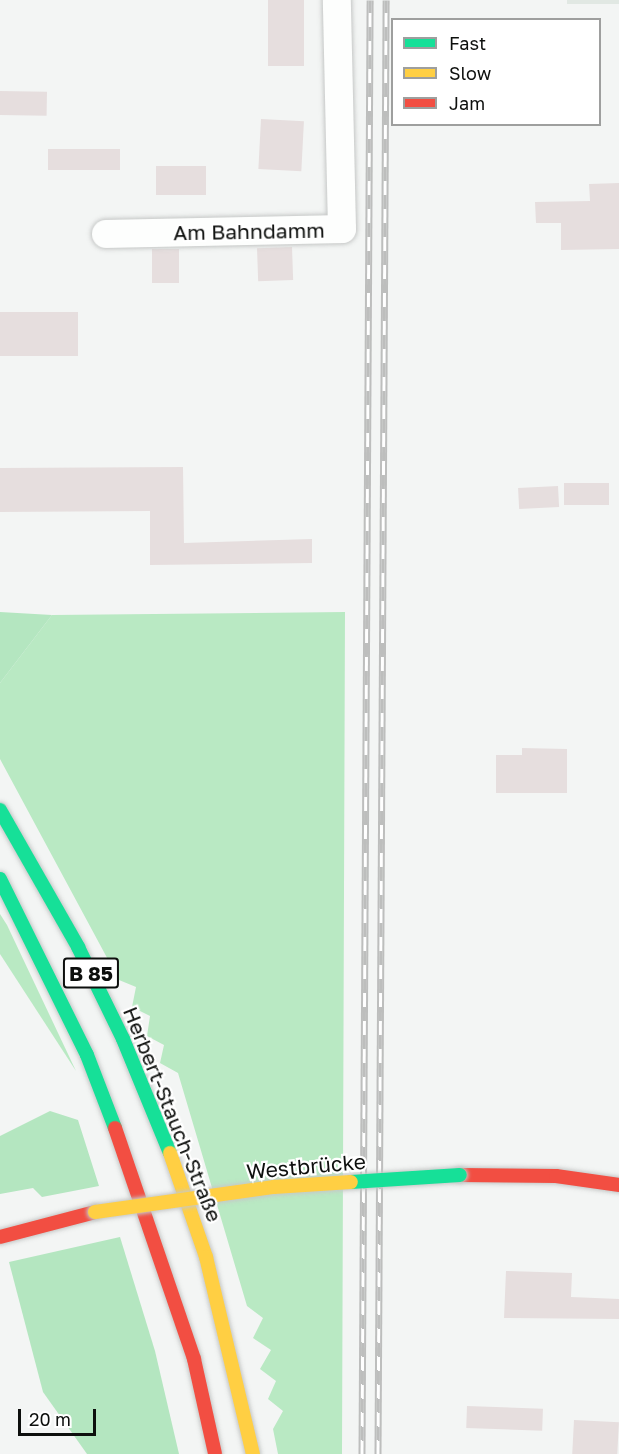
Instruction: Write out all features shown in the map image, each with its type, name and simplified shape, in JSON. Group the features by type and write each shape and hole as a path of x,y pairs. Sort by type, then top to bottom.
{"main road":[{"name":"Herbert-Stauch-Straße","path":"0,810 83,957 123,1039 167,1144 206,1257 253,1454"},
{"name":"B 85","path":"0,879 87,1055 129,1163 194,1359 215,1454"},
{"name":"Westbrücke","path":"0,1236 95,1212 274,1187 460,1175 556,1176 619,1185"}],"street":[{"name":"Am Bahndamm","path":"106,234 342,229 337,0"}],"shaded area":[{"path":"567,0 619,0 619,4 567,4"}],"green space":[{"path":"0,612 52,615 0,683"},
{"path":"345,612 342,1454 278,1454 273,1429 283,1411 268,1399 276,1381 260,1369 271,1350 253,1338 263,1318 247,1306 178,1073 160,1063 164,1045 147,1036 150,1016 132,1007 136,987 119,980 0,759 0,683 52,615"},
{"path":"0,914 7,925 76,1071 0,954"},
{"path":"50,1111 78,1120 99,1186 42,1197 33,1188 0,1194 0,1136"},
{"path":"120,1237 155,1351 179,1454 87,1454 43,1392 9,1262"}],"building":[{"path":"268,0 304,0 304,66 268,66"},
{"path":"0,91 47,92 47,116 0,115"},
{"path":"261,119 304,121 301,171 258,169"},
{"path":"48,149 120,149 120,170 48,170"},
{"path":"156,166 206,166 206,195 156,195"},
{"path":"619,183 619,249 561,250 561,223 536,223 535,202 590,201 589,184"},
{"path":"292,247 293,280 258,281 257,248"},
{"path":"152,249 179,249 179,283 152,283"},
{"path":"0,312 78,312 78,356 0,356"},
{"path":"183,467 184,543 312,539 312,563 150,565 150,511 0,512 0,468"},
{"path":"564,483 609,483 609,505 564,505"},
{"path":"558,486 559,507 519,509 518,488"},
{"path":"522,748 567,749 567,793 496,793 496,755 522,755"},
{"path":"506,1271 572,1273 571,1297 619,1299 619,1319 504,1318"},
{"path":"467,1406 543,1409 542,1431 466,1428"},
{"path":"574,1420 619,1422 617,1454 572,1454"}],"railway":[{"path":"362,1454 370,0"},
{"path":"378,1454 386,0"}],"traffic: fast":[{"path":"0,810 78,947 123,1039 170,1153"},
{"path":"0,879 87,1055 115,1128"},
{"path":"351,1182 460,1175"}],"traffic: slow":[{"path":"170,1153 206,1257 253,1454"},
{"path":"95,1212 274,1187 351,1182"}],"traffic: jam":[{"path":"115,1128 194,1359 215,1454"},
{"path":"460,1175 556,1176 619,1185"},
{"path":"0,1237 95,1212"}]}
